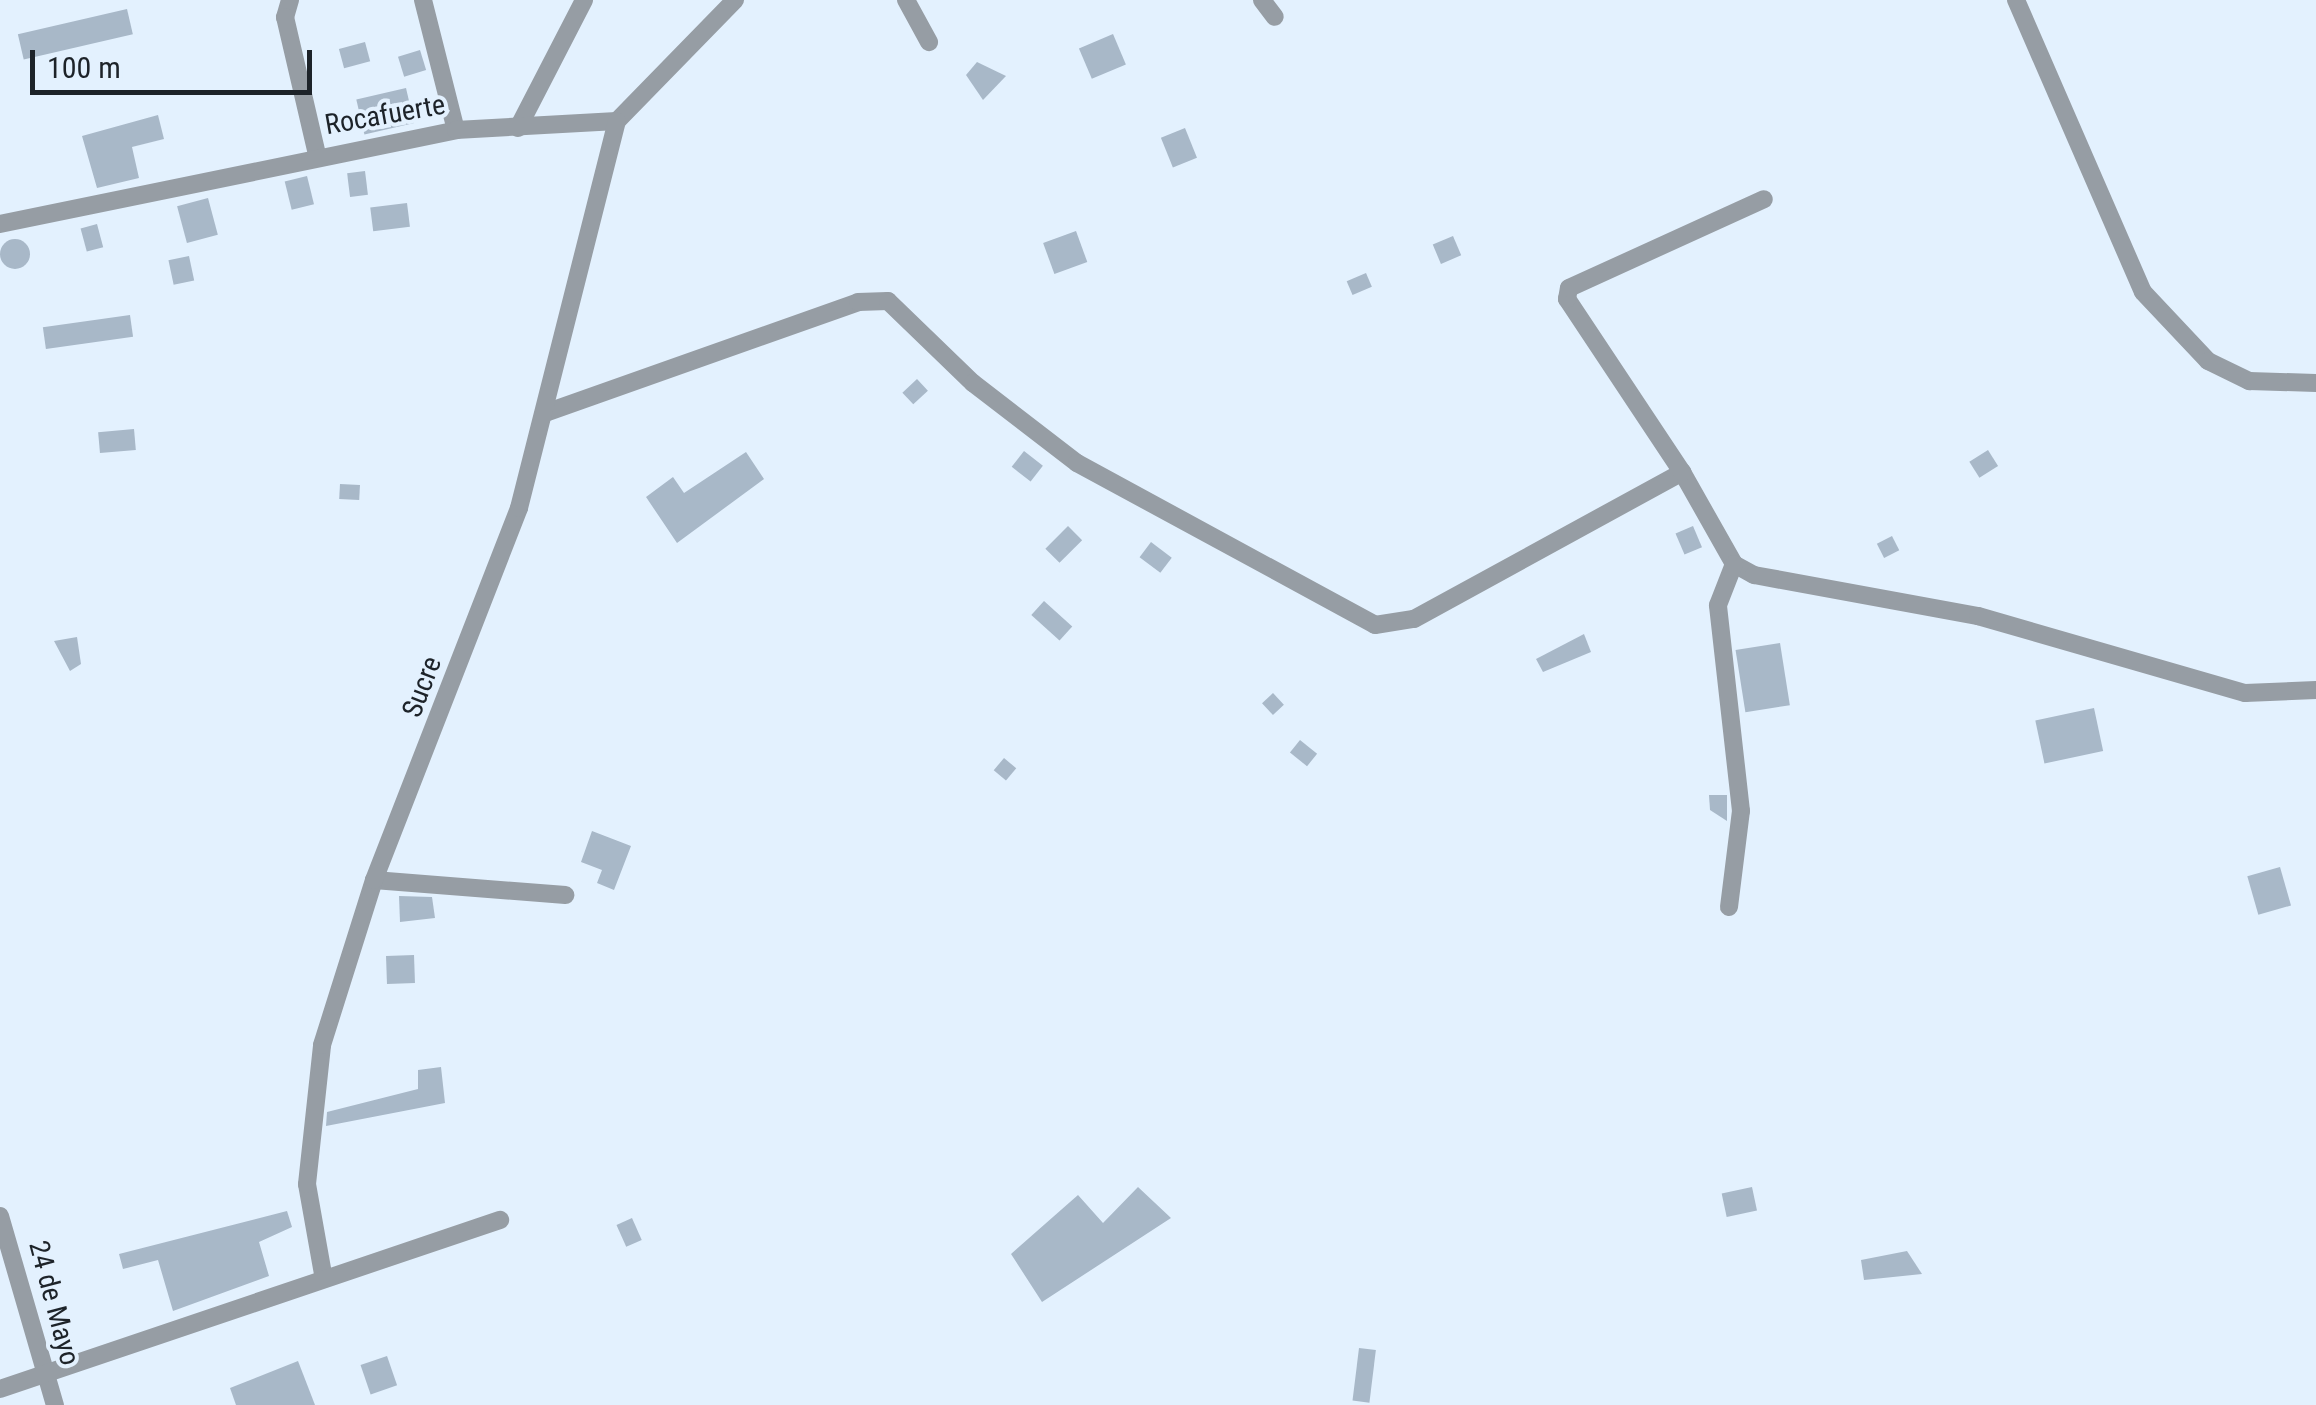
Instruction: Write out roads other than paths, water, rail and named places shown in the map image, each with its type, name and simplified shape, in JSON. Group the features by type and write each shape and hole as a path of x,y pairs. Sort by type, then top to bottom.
{"street":[{"path":"290,0 286,17 317,155"},
{"path":"423,0 456,130"},
{"path":"518,128 584,0"},
{"path":"618,121 735,0"},
{"path":"906,0 930,42"},
{"path":"1262,0 1276,17"},
{"path":"2016,0 2143,292 2208,361 2284,388 2316,383"},
{"name":"Rocafuerte","path":"0,224 317,155 456,130 618,121"},
{"name":"Sucre","path":"323,1274 308,1184 310,1112 374,880 520,508 548,412 578,253 618,121"},
{"path":"1764,199 1569,288 1567,299 1682,472 1734,564 1754,576 1978,616 2245,693 2316,690"},
{"path":"548,412 858,302 888,301 973,383 1077,463 1375,625 1414,619 1682,472"},
{"path":"1729,907 1741,812 1718,605 1734,564"},
{"path":"374,880 565,895"},
{"name":"24 de Mayo","path":"0,1216 55,1405"},
{"path":"0,1389 323,1274 500,1220"}]}
